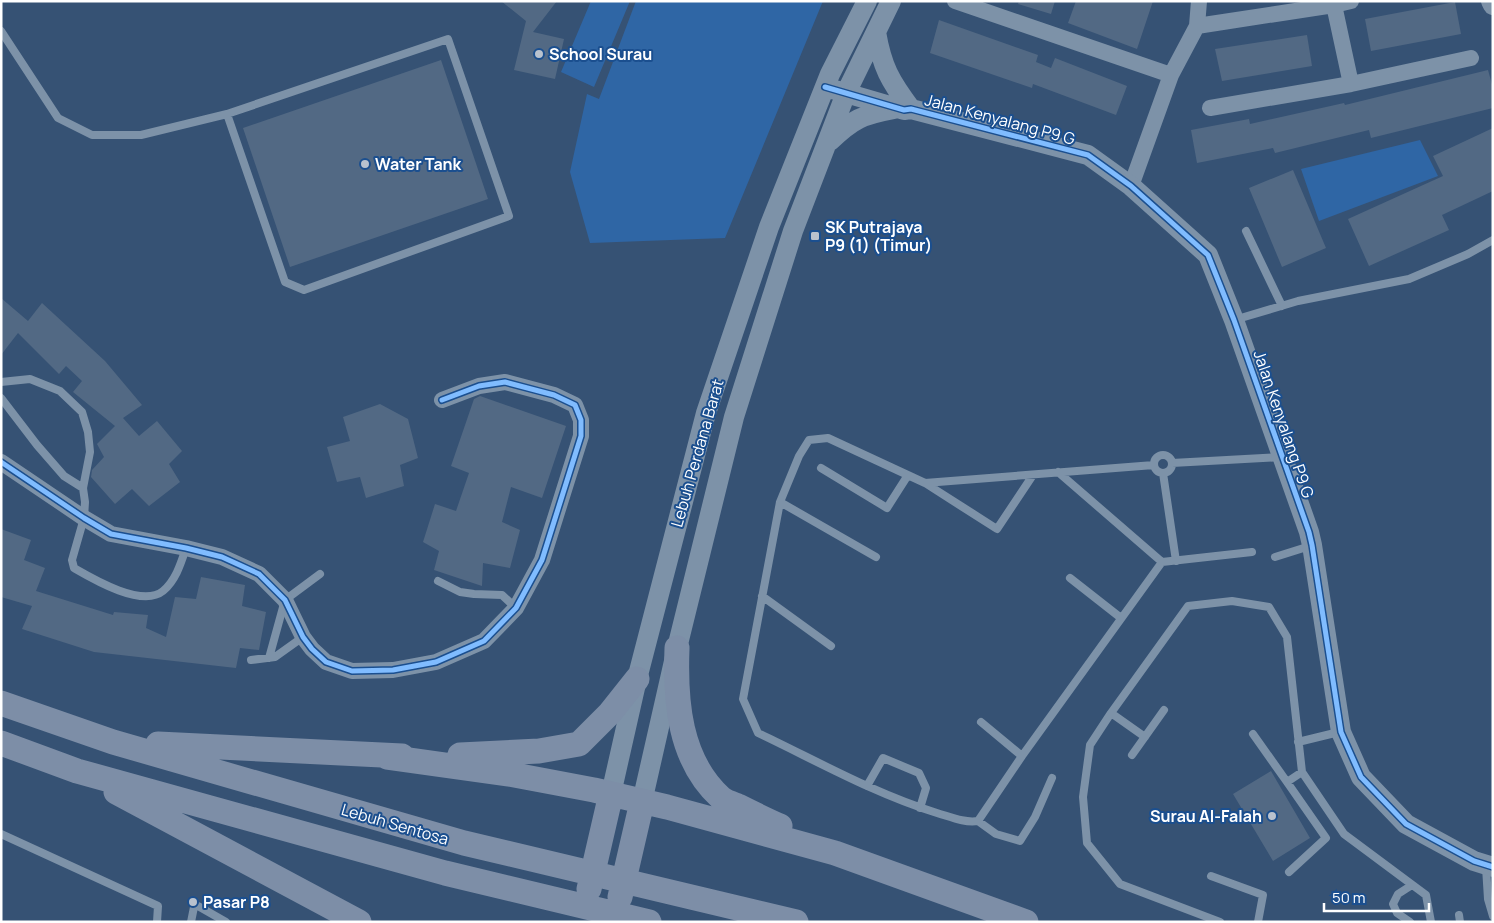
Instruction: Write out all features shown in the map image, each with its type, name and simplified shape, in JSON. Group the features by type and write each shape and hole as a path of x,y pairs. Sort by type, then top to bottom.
{"main road":[{"path":"677,648 676,686 678,713 688,748 699,773 722,799 835,853 1026,922"},
{"path":"113,742 387,757 540,751 579,744 610,713 637,679"},
{"name":"Lebuh Sentosa","path":"1,704 113,742 464,843 796,922"},
{"name":"Lebuh Sentosa","path":"1,743 77,771 445,873 649,922"},
{"path":"387,757 509,774 640,811 835,853"},
{"path":"77,771 359,922"},
{"name":"Lebuh Perdana Barat","path":"582,922 609,803"},
{"name":"Lebuh Perdana Barat","path":"615,922 640,811"}],"street":[{"name":"Lebuh Perdana Barat","path":"609,803 637,679 706,413 769,227 828,80 867,1"},
{"name":"Lebuh Perdana Barat","path":"640,811 677,648 734,416 793,231 849,88 891,1"},
{"path":"954,1 1171,75"},
{"path":"1131,186 1171,75 1197,26 1198,1"},
{"path":"1197,26 1352,1"},
{"path":"1491,1 1493,5"},
{"path":"1334,5 1351,84"},
{"path":"827,144 846,125 854,120 905,106 887,72 880,54 876,32"},
{"path":"1210,108 1351,84 1471,58"},
{"name":"Jalan Kenyalang P9 G","path":"828,80 905,106 1088,155 1131,186 1208,255 1234,320 1312,545 1341,732 1361,777 1406,824 1474,861 1489,866"},
{"path":"4,467 111,534 186,548 222,557 259,574 284,600 303,637 312,649 326,662 352,671 393,670 436,662 484,641 516,608 542,560 581,436 581,420 575,405 554,395 505,382 479,386 442,400"}],"lane":[{"path":"1,31 58,118 92,135 141,135 228,114 448,39 509,216 304,290 285,282 228,114"},
{"path":"1246,231 1282,306"},
{"path":"1234,320 1298,301 1409,279 1468,254 1493,240"},
{"path":"1,382 30,379 60,391 82,412 88,432 90,452 82,488 85,502 84,518 72,560 74,568 98,582 135,595 149,597 162,592 176,576 186,548"},
{"path":"1,398 37,445 64,476 82,488"},
{"path":"1033,476 996,529 925,483 828,438 809,440 799,456 780,502 743,699 758,733 867,786 920,808 967,822 978,821 996,834 1020,841 1035,817 1052,778"},
{"path":"1163,455 1170,458 1172,463 1170,469 1163,473 1157,471 1154,465 1156,458 1163,455"},
{"path":"1172,463 1282,456"},
{"path":"925,483 1154,465"},
{"path":"821,468 887,508 908,475"},
{"path":"1058,472 1162,562 1252,552"},
{"path":"1163,473 1176,561"},
{"path":"780,502 876,557"},
{"path":"1275,557 1312,545"},
{"path":"978,821 1120,618 1162,562"},
{"path":"268,658 284,600 320,574"},
{"path":"1070,578 1120,618"},
{"path":"438,582 460,592 502,595 516,608"},
{"path":"762,596 831,646"},
{"path":"1220,922 1120,884 1087,843 1083,797 1090,745 1188,606 1232,602 1269,607 1287,637 1302,772 1344,834 1426,895 1431,922"},
{"path":"251,660 275,657 303,637"},
{"path":"1132,755 1164,710"},
{"path":"1111,713 1145,737"},
{"path":"981,722 1022,756"},
{"path":"1298,742 1341,732"},
{"path":"1253,734 1326,838 1289,872"},
{"path":"867,786 883,758 919,772 926,788 920,808"},
{"path":"1287,782 1302,772"},
{"path":"1,834 158,906 157,922"},
{"path":"1489,866 1488,899 1493,916"},
{"path":"1212,876 1263,895 1258,922"},
{"path":"1410,922 1397,913 1393,904 1398,894 1412,885"},
{"path":"191,922 194,907 198,906 226,922"}],"shaded area":[{"path":"591,1 630,1 594,87 561,72"},
{"path":"636,1 823,1 725,238 590,243 570,172 587,94 599,99"},
{"path":"1420,140 1438,176 1319,221 1301,169"}],"building":[{"name":"School Surau","path":"501,1 557,1 533,32 564,39 555,79 514,70 526,21"},
{"path":"1019,1 1055,1 1051,14 1018,4"},
{"path":"1076,1 1153,1 1137,49 1068,23"},
{"path":"1455,2 1461,34 1371,51 1365,19"},
{"path":"939,20 1038,55 1036,62 1051,68 1055,58 1127,86 1116,115 1033,84 1032,88 930,53"},
{"path":"1307,35 1312,66 1222,81 1215,49"},
{"name":"Water Tank","path":"441,60 488,199 290,267 243,128"},
{"path":"1488,70 1493,88 1493,108 1371,138 1369,130 1275,153 1273,148 1197,163 1191,130 1249,119 1250,124 1344,103 1345,105"},
{"path":"1493,128 1493,191 1442,215 1449,230 1369,266 1348,219 1443,176 1433,156"},
{"path":"1293,170 1326,248 1282,267 1249,188"},
{"path":"1,298 28,321 42,303 105,361 142,405 123,418 139,436 157,421 182,451 169,464 180,482 149,506 132,489 115,504 91,477 92,470 104,457 97,444 115,426 73,392 82,381 66,366 59,374 18,333 1,355"},
{"path":"480,396 566,426 542,498 511,487 502,522 520,530 510,568 483,563 482,586 434,570 439,551 423,542 435,504 456,511 469,473 451,466 474,399"},
{"path":"380,404 408,419 418,458 400,465 404,486 366,498 360,477 337,482 327,447 350,441 343,417"},
{"path":"1,529 31,540 24,560 45,568 36,591 113,615 114,612 148,615 146,628 166,637 175,597 196,599 201,577 245,585 242,606 266,612 259,650 240,648 236,668 94,652 22,629 32,606 1,597"},
{"name":"Surau Al-Falah","path":"1271,771 1310,838 1273,861 1233,794"}],"cycle path":[{"path":"825,87 904,110 911,109 1088,155 1131,186 1208,255 1234,320 1309,532 1341,732 1361,777 1406,824 1474,861 1493,867"},
{"path":"1,462 111,534 186,548 222,557 259,574 285,600 303,637 312,649 326,662 352,671 393,670 436,662 484,641 516,608 542,560 581,436 581,420 575,405 554,395 505,382 479,386 442,400"}],"place":[{"name":"School Surau","path":"539,54"},
{"name":"Water Tank","path":"365,164"},
{"name":"SK Putrajaya P9 (1) (Timur)","path":"815,236"},
{"name":"Surau Al-Falah","path":"1272,816"},
{"name":"Pasar P8","path":"193,902"}]}
